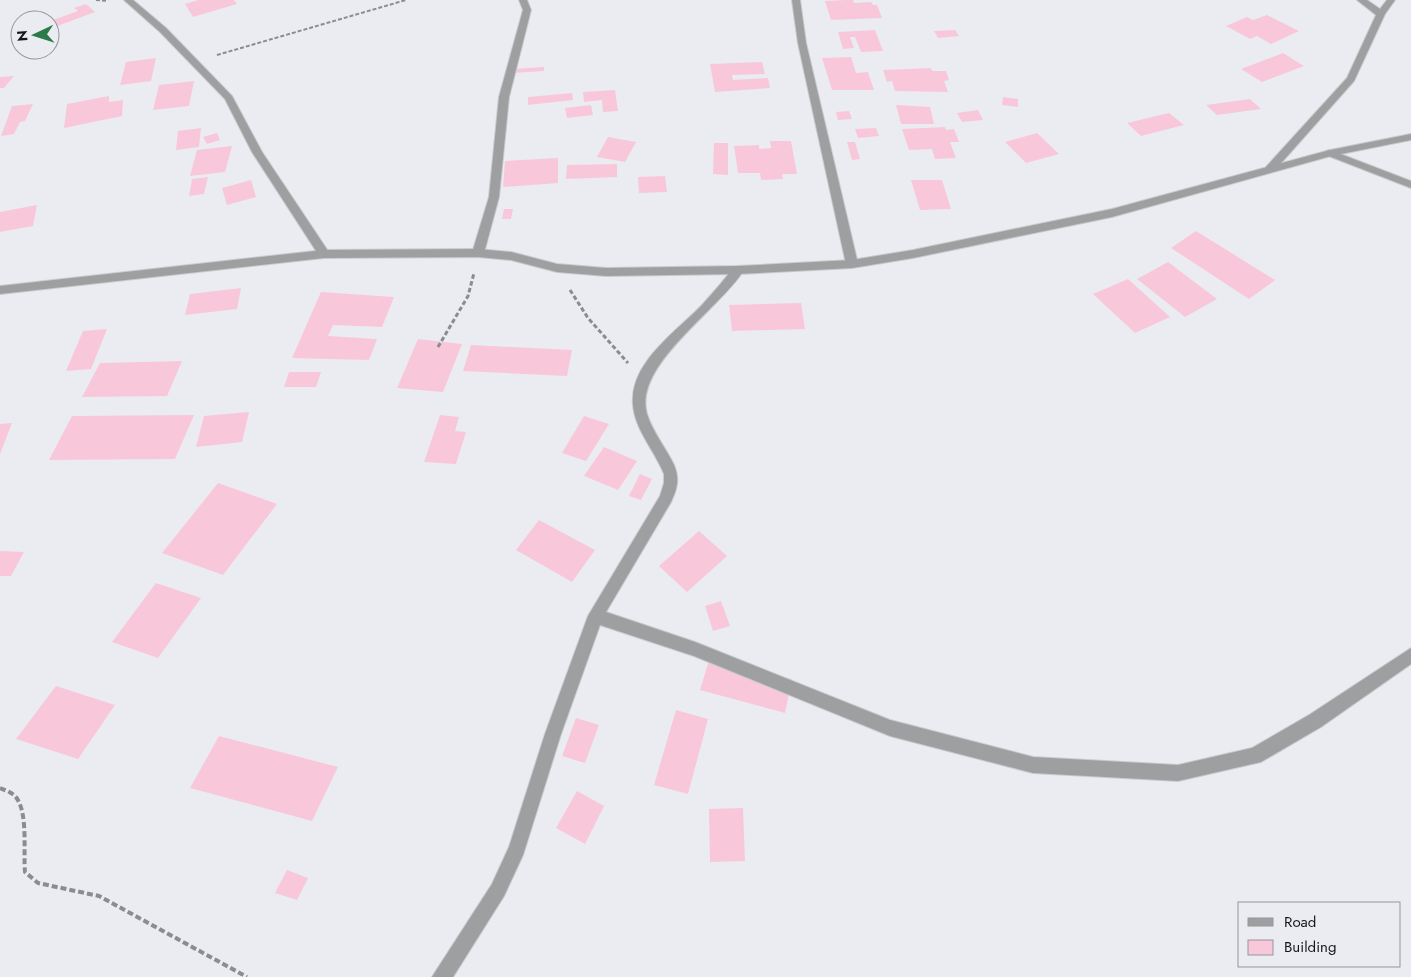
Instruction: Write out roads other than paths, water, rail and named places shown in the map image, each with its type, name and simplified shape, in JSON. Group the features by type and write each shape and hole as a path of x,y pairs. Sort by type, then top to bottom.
{"street":[{"path":"128,0 194,62 228,98 257,152 324,254"},
{"path":"478,253 494,197 504,97 527,10 523,0"},
{"path":"796,0 802,43 852,264"},
{"path":"1361,0 1381,14"},
{"path":"1270,169 1350,79 1381,14 1391,0"},
{"path":"0,290 324,254 478,253 511,256 557,268 606,272 738,270 852,264 913,254 1112,213 1330,153 1411,137"},
{"path":"1330,153 1411,186"},
{"path":"442,977 471,935 498,890 517,849 553,734 596,616 666,498 671,483 669,467 642,417 639,405 638,394 644,376 666,346 707,307 738,270"},
{"path":"596,616 695,649 890,728 1033,765 1178,773 1255,756 1314,720 1411,655"}]}
